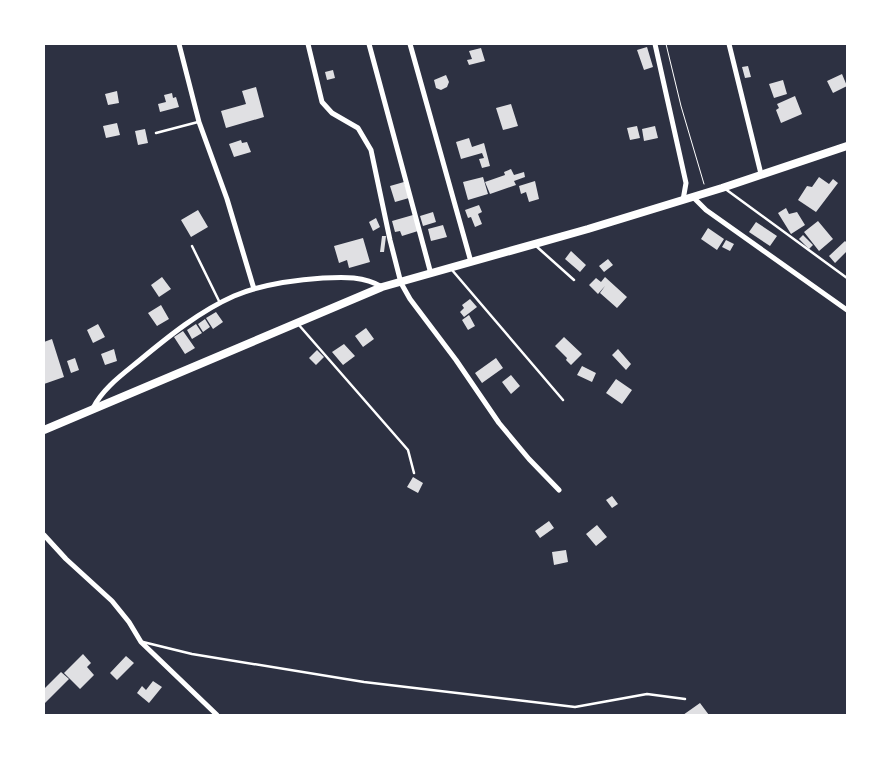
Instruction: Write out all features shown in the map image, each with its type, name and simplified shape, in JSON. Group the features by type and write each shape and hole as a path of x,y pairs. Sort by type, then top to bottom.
{"main road":[{"path":"44,430 382,287 402,283 683,200 846,148"}],"street":[{"path":"179,44 198,122 227,199 254,289"},
{"path":"308,44 322,102 332,113 358,128 371,150 390,240 402,283 410,299 456,360 499,423 529,459 559,490"},
{"path":"369,44 432,274"},
{"path":"410,44 471,262"},
{"path":"655,44 686,184 683,200"},
{"path":"729,44 761,174"},
{"path":"693,196 706,210 847,310"},
{"path":"93,409 97,400 122,374 188,322 235,296 254,289 304,279 370,280 382,287"},
{"path":"44,535 66,560 112,601 129,622 141,642 217,715"}],"lane":[{"path":"156,133 198,122"},
{"path":"722,188 847,278"},
{"path":"534,244 574,280"},
{"path":"192,246 220,303"},
{"path":"451,268 563,400"},
{"path":"297,322 408,450 414,473"},
{"path":"141,642 192,654 364,682 575,707 647,694 685,699"}],"path":[{"path":"666,44 681,106 706,192"}],"building":[{"path":"647,47 653,67 644,70 637,50"},
{"path":"481,48 485,61 469,65 467,60 472,59 469,51"},
{"path":"748,66 751,77 745,78 742,67"},
{"path":"333,70 335,78 327,80 325,72"},
{"path":"842,74 847,86 833,93 827,81"},
{"path":"446,75 449,82 447,87 441,90 436,88 434,80"},
{"path":"783,80 787,94 774,98 769,84"},
{"path":"256,87 264,117 226,128 221,111 246,104 242,91"},
{"path":"117,91 119,103 108,105 105,94"},
{"path":"172,93 173,98 176,97 179,107 160,112 158,104 166,102 164,95"},
{"path":"795,96 802,114 781,123 776,110 779,108 777,104"},
{"path":"511,104 518,126 503,130 496,108"},
{"path":"117,123 120,135 106,138 103,126"},
{"path":"637,126 640,138 630,140 627,128"},
{"path":"655,126 658,138 644,141 642,129"},
{"path":"145,129 148,143 138,145 135,131"},
{"path":"469,138 472,147 484,143 490,166 482,168 479,159 484,158 482,153 461,159 456,142"},
{"path":"241,140 242,143 247,142 251,152 234,157 229,144"},
{"path":"511,169 514,175 524,172 525,177 514,181 516,185 490,194 485,182 505,175 504,172"},
{"path":"483,177 488,194 468,200 463,182"},
{"path":"819,177 829,184 833,179 838,183 816,212 798,200 807,186 812,187"},
{"path":"535,181 539,199 529,202 526,192 521,194 519,186"},
{"path":"404,182 409,198 395,202 390,186"},
{"path":"479,205 482,212 478,214 482,224 475,227 471,217 468,218 465,210"},
{"path":"786,208 789,214 797,212 805,225 791,234 778,213"},
{"path":"198,210 208,227 191,237 181,220"},
{"path":"433,212 436,222 423,226 420,216"},
{"path":"413,215 418,231 402,236 400,231 395,232 392,221"},
{"path":"376,218 380,227 373,231 369,222"},
{"path":"818,221 833,239 819,251 804,232"},
{"path":"756,222 777,236 770,246 749,232"},
{"path":"443,225 447,237 431,241 428,229"},
{"path":"708,228 724,239 717,250 701,239"},
{"path":"803,235 813,245 809,249 799,239"},
{"path":"382,236 386,236 384,252 380,252"},
{"path":"363,238 370,262 349,268 347,260 339,263 334,246"},
{"path":"726,240 734,244 730,251 722,247"},
{"path":"845,241 847,243 847,251 835,263 829,256"},
{"path":"571,251 586,265 580,272 565,259"},
{"path":"608,259 613,265 604,272 599,266"},
{"path":"162,277 171,289 159,297 151,285"},
{"path":"605,277 627,297 617,308 600,293 605,286 598,294 589,285 596,278 601,282"},
{"path":"470,299 477,307 464,317 460,312 464,308 462,305"},
{"path":"161,305 169,319 157,326 148,313"},
{"path":"216,312 223,322 213,329 206,318"},
{"path":"469,315 475,326 468,330 462,320"},
{"path":"205,319 210,327 203,332 198,324"},
{"path":"98,324 105,337 93,343 87,330"},
{"path":"196,324 202,333 192,339 187,330"},
{"path":"366,328 374,339 363,347 355,336"},
{"path":"183,331 195,348 185,354 174,337"},
{"path":"564,337 582,354 571,365 555,346"},
{"path":"52,339 64,377 44,384 44,342"},
{"path":"344,344 355,356 343,365 332,352"},
{"path":"114,349 117,361 105,365 101,354"},
{"path":"618,349 631,364 626,370 612,355"},
{"path":"317,350 324,357 316,365 309,358"},
{"path":"75,358 79,370 71,373 67,361"},
{"path":"496,358 503,368 482,383 475,373"},
{"path":"582,366 596,373 592,382 577,375"},
{"path":"511,375 520,386 511,394 502,382"},
{"path":"616,379 632,390 622,404 606,393"},
{"path":"413,477 423,483 418,493 407,487"},
{"path":"612,496 618,504 612,508 606,500"},
{"path":"549,521 554,528 540,538 535,531"},
{"path":"597,525 607,537 596,546 586,534"},
{"path":"566,550 568,562 554,565 552,552"},
{"path":"83,654 91,663 87,667 94,675 80,689 64,673"},
{"path":"126,656 134,663 117,680 110,673"},
{"path":"61,672 69,679 44,704 44,689"},
{"path":"153,681 162,687 149,703 137,693 142,686 146,690"},
{"path":"700,703 709,715 683,715"}]}
